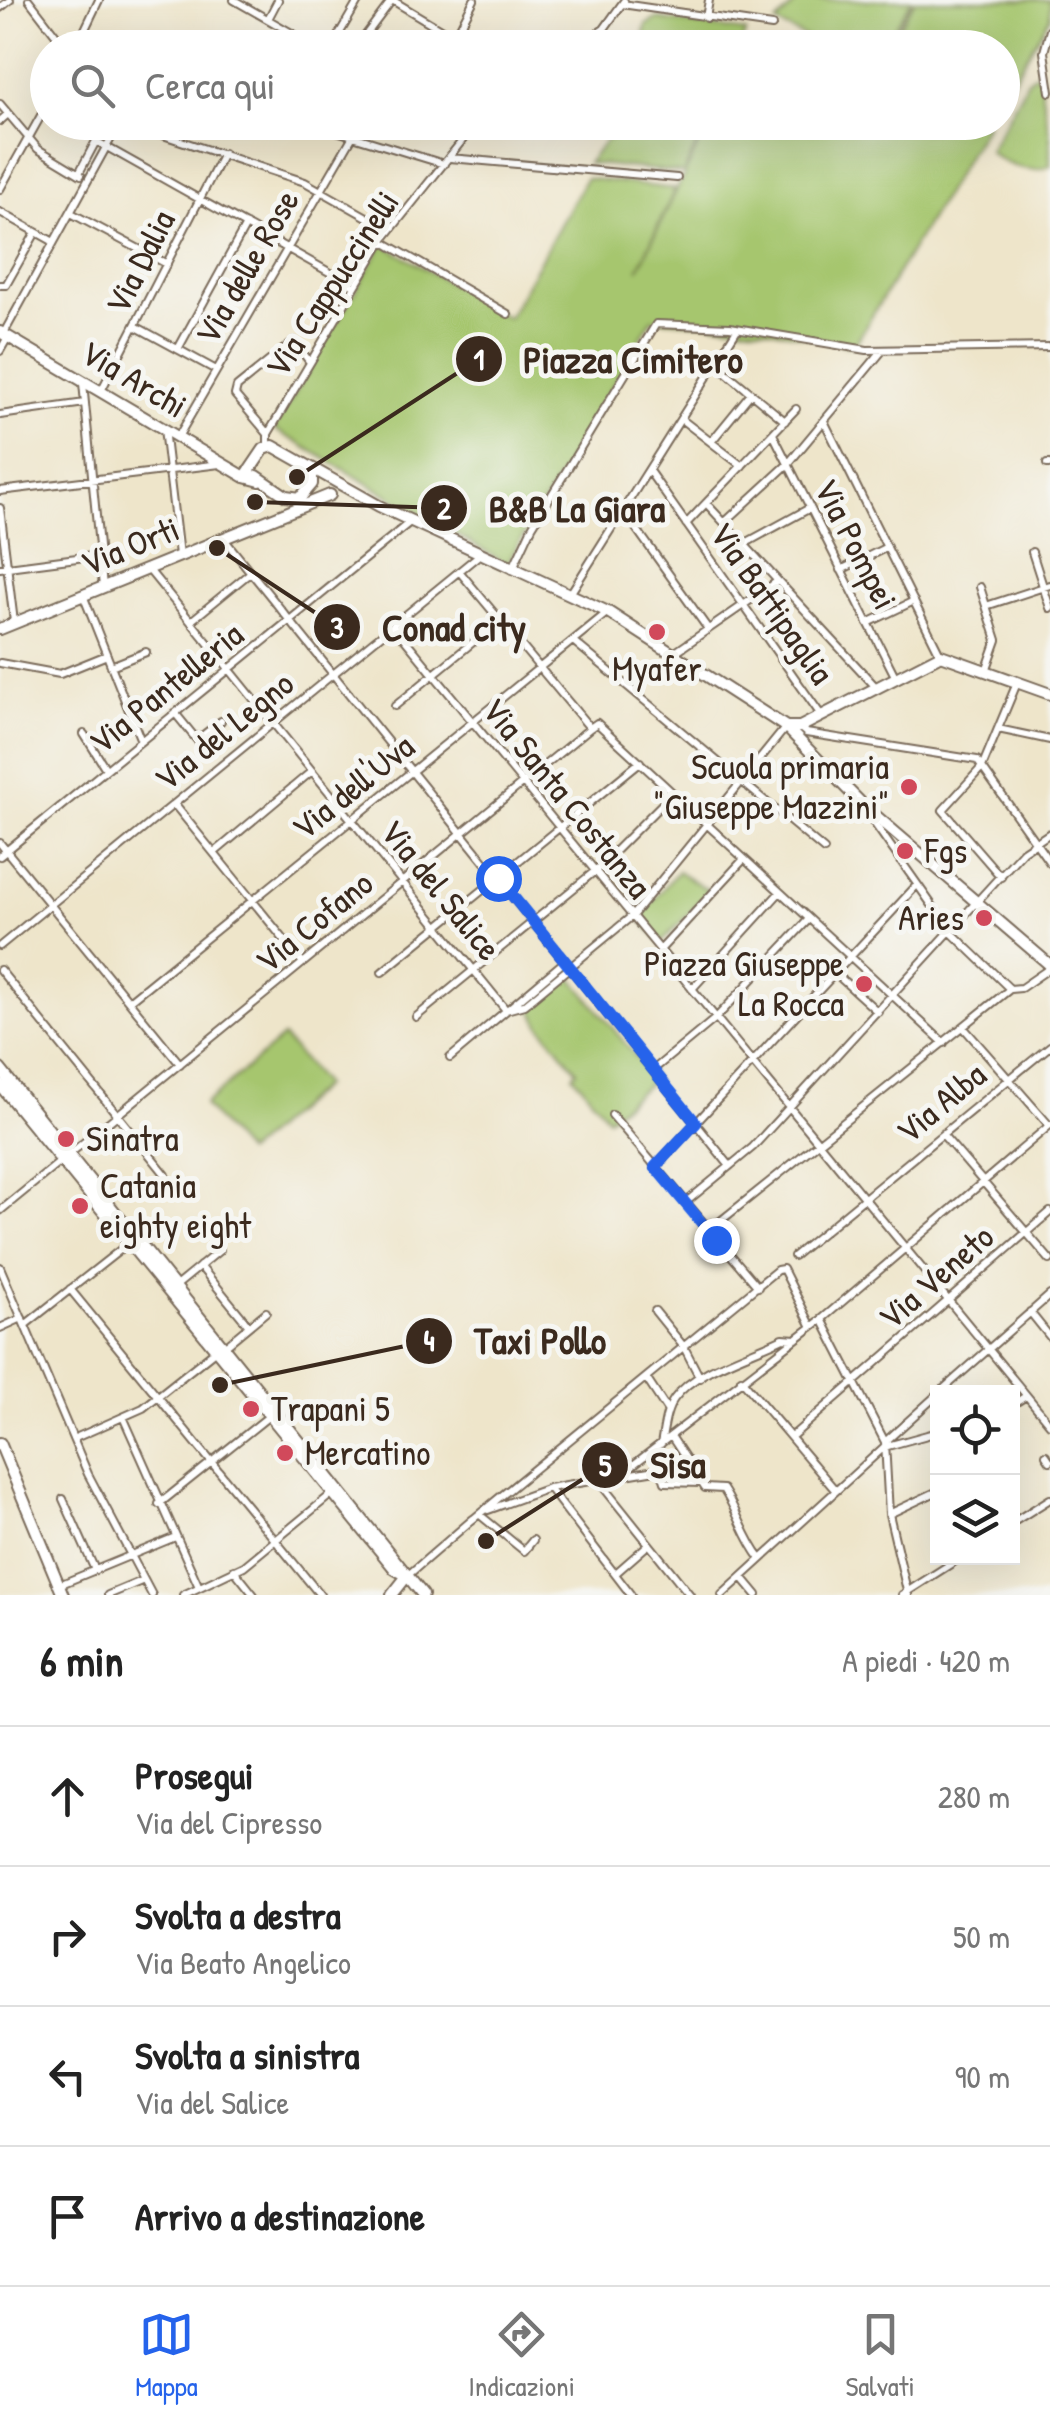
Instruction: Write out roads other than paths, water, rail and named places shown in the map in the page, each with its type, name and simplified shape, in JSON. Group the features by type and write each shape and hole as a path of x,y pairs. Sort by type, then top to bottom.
{"street":[{"path":"0,8 10,0"},
{"path":"29,0 52,30"},
{"path":"85,30 99,0"},
{"path":"234,0 287,30"},
{"path":"268,19 278,0"},
{"path":"342,30 359,0"},
{"path":"370,30 392,0 443,30"},
{"path":"459,30 474,0"},
{"path":"706,18 709,0"},
{"path":"602,30 623,2 772,26"},
{"path":"1050,30 1044,52 1050,92"},
{"path":"0,104 28,138"},
{"path":"0,121 8,114"},
{"path":"0,189 30,134"},
{"path":"31,140 89,179"},
{"path":"0,351 4,334 111,140"},
{"path":"176,140 321,191 390,230"},
{"name":"Via delle Rose","path":"177,437 351,140"},
{"path":"368,140 446,161 677,178"},
{"name":"Via Cappuccinelli","path":"268,435 382,241 463,140"},
{"path":"78,173 96,142 354,286"},
{"name":"Via Dalia","path":"101,392 223,154"},
{"path":"0,212 54,242"},
{"path":"71,213 166,264"},
{"path":"178,349 246,225"},
{"path":"0,285 6,284 36,232"},
{"path":"382,241 508,314"},
{"path":"512,571 532,526 650,328 661,323 882,350 1050,347"},
{"path":"135,326 216,370"},
{"path":"570,594 736,331"},
{"name":"Via Archi","path":"4,334 242,476 286,496 302,497"},
{"path":"309,361 294,341 237,387 235,395 268,435 312,470 379,506 512,571 608,612 786,728 862,804 1050,967 1020,988 1010,988 708,1231"},
{"path":"724,522 788,464 882,350"},
{"path":"716,364 784,422"},
{"path":"83,382 104,586"},
{"path":"711,442 751,393"},
{"path":"0,414 85,403"},
{"path":"686,524 796,409"},
{"path":"681,418 742,466"},
{"path":"824,421 941,655 1050,694"},
{"path":"164,429 180,556"},
{"name":"Via Pompei","path":"772,434 895,676"},
{"path":"242,476 254,464 268,435"},
{"path":"0,491 222,464"},
{"path":"254,464 260,481"},
{"path":"281,513 312,484 312,470"},
{"name":"Via Battipaglia","path":"648,470 821,715"},
{"path":"302,497 330,495 379,506"},
{"path":"281,513 330,495"},
{"path":"706,503 874,686"},
{"path":"0,508 4,567 14,623"},
{"path":"744,544 810,508"},
{"path":"623,510 708,630"},
{"name":"Via Orti","path":"0,630 281,513"},
{"name":"Via Pantelleria","path":"3,853 410,521"},
{"path":"223,538 730,1166"},
{"path":"841,570 887,546"},
{"path":"1032,552 1047,587 1050,608"},
{"path":"4,567 100,555"},
{"name":"Via del Legno","path":"0,946 479,555"},
{"name":"Via del Salice","path":"148,569 506,1010"},
{"path":"459,571 590,728 598,723 944,1043"},
{"path":"191,621 251,572"},
{"path":"674,653 778,581"},
{"path":"980,587 997,640 986,671"},
{"path":"986,606 1047,587"},
{"path":"83,596 141,741"},
{"path":"868,623 914,601"},
{"name":"Via dell'Uva","path":"129,1001 608,612"},
{"path":"395,706 500,620"},
{"name":"Via Santa Costanza","path":"393,625 1048,1419"},
{"path":"573,641 824,850"},
{"path":"111,666 146,652"},
{"path":"450,1058 506,1010 524,1006 568,964 632,916 786,728 800,727 941,655"},
{"path":"0,664 60,674 107,656"},
{"path":"1000,877 944,810 982,766 1017,682"},
{"path":"175,713 197,740 221,721"},
{"path":"800,727 806,733 977,760 1050,863"},
{"name":"Via Cofano","path":"0,1211 590,728"},
{"path":"998,729 1050,740"},
{"path":"84,734 106,770"},
{"path":"382,972 640,762"},
{"path":"214,853 312,771"},
{"path":"416,1017 595,871 673,793"},
{"path":"174,804 303,963"},
{"path":"862,804 951,932 1010,988"},
{"path":"685,1203 790,1108 1000,877 1050,832"},
{"path":"0,842 3,853 180,1064"},
{"path":"660,950 744,859"},
{"path":"655,1167 917,885"},
{"path":"692,989 780,892"},
{"path":"653,1070 716,1018 809,919"},
{"path":"0,970 166,1175"},
{"path":"834,975 876,1014"},
{"path":"620,1474 822,1319 1050,1126 964,1028"},
{"name":"Via Alba","path":"794,1256 1050,1046"},
{"path":"0,1069 128,1242 423,1595"},
{"path":"0,1085 176,1286 269,1416 317,1466 333,1493 395,1569 407,1576"},
{"path":"612,1116 758,1287"},
{"path":"943,1135 1050,1260"},
{"name":"Via Veneto","path":"790,1438 1050,1212"},
{"path":"0,1328 23,1321 128,1242"},
{"path":"176,1286 220,1250"},
{"path":"200,1266 249,1326"},
{"path":"0,1267 73,1439 152,1595"},
{"path":"392,1595 407,1576 476,1517 783,1269 812,1327"},
{"path":"70,1289 320,1595"},
{"path":"954,1385 1050,1295"},
{"path":"655,1310 684,1347 700,1378"},
{"path":"73,1439 124,1419 159,1398 266,1312"},
{"path":"1030,1312 1050,1337"},
{"path":"822,1319 856,1380 884,1444 889,1514 906,1594 950,1565"},
{"path":"662,1444 668,1411 676,1396 700,1378 783,1338 797,1339"},
{"path":"646,1378 668,1411"},
{"path":"742,1380 836,1491"},
{"path":"1020,1400 1026,1396"},
{"path":"722,1595 930,1401"},
{"path":"159,1504 269,1416"},
{"path":"124,1419 199,1587"},
{"path":"884,1444 930,1434"},
{"path":"672,1436 704,1488 723,1489 742,1518 746,1542 761,1559"},
{"path":"0,1442 61,1590 95,1570 174,1538"},
{"path":"476,1517 509,1499 620,1474 661,1469 665,1482 701,1483"},
{"path":"597,1479 690,1595"},
{"path":"549,1488 617,1572"},
{"path":"183,1595 234,1570 333,1493"},
{"path":"889,1514 930,1495"},
{"path":"1020,1518 1050,1498"},
{"path":"63,1499 95,1570"},
{"path":"476,1517 524,1552 533,1540"},
{"path":"631,1595 614,1578 650,1544"},
{"path":"234,1570 254,1595"},
{"path":"742,1577 757,1595"},
{"path":"108,1595 144,1580"}],"place":[{"name":"Piazza Cimitero","path":"297,477"},
{"name":"B&B La Giara","path":"255,502"},
{"name":"Conad city","path":"217,548"},
{"name":"Myafer","path":"657,632"},
{"name":"Scuola primaria \"Giuseppe Mazzini\"","path":"909,787"},
{"name":"Fgs","path":"905,851"},
{"name":"Aries","path":"984,918"},
{"name":"Piazza Giuseppe La Rocca","path":"864,984"},
{"name":"Sinatra","path":"66,1139"},
{"name":"Catania eighty eight","path":"80,1206"},
{"name":"Taxi Pollo","path":"220,1385"},
{"name":"Trapani 5","path":"251,1409"},
{"name":"Mercatino","path":"285,1453"},
{"name":"Sisa","path":"486,1541"}]}
